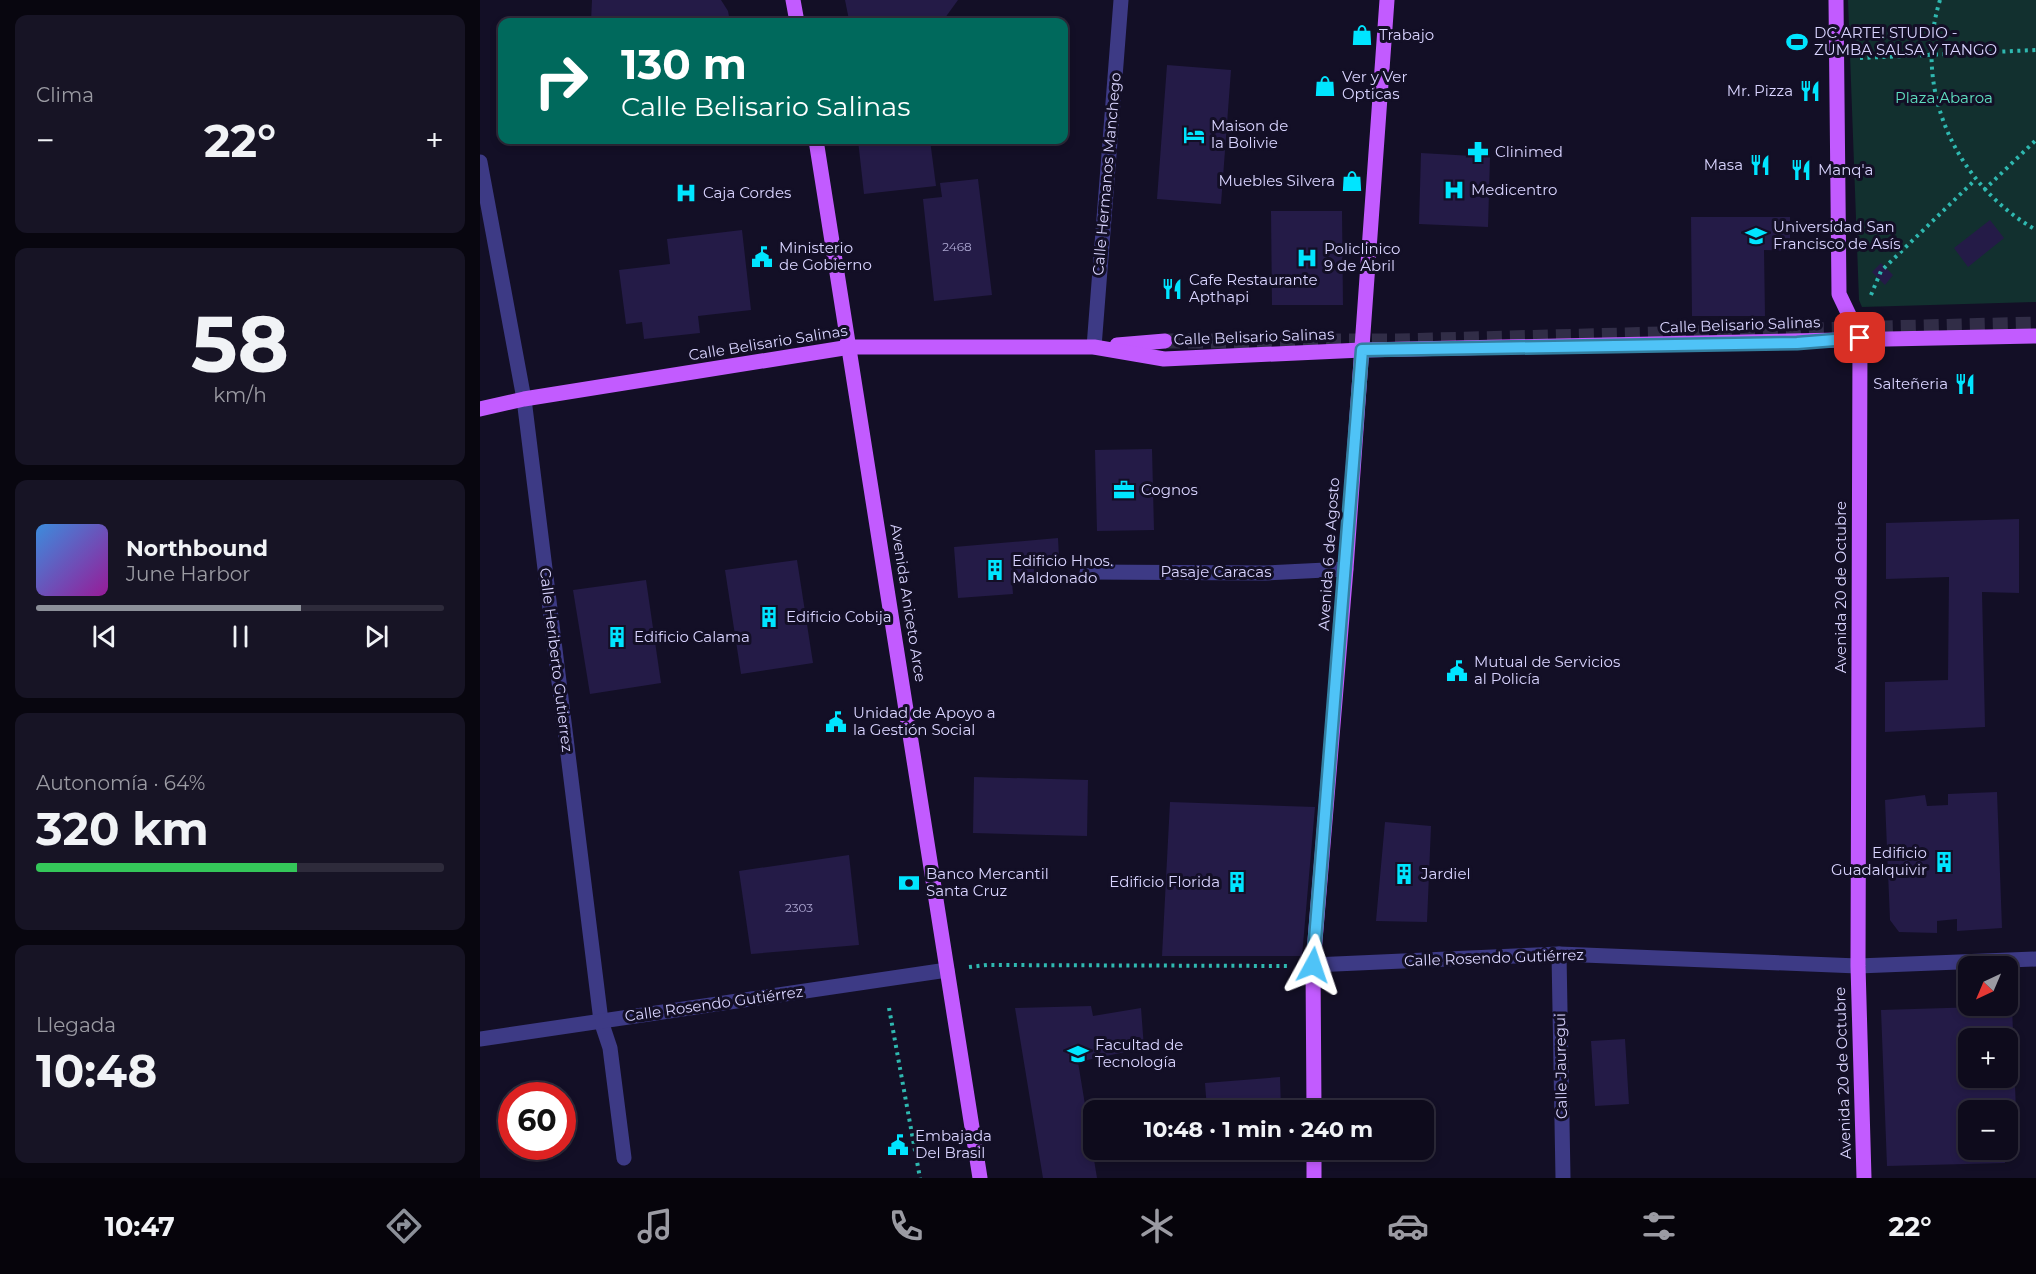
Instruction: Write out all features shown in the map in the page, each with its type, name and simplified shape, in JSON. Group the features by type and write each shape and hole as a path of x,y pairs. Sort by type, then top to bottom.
{"main road":[{"path":"794,0 796,18"},
{"name":"Avenida 6 de Agosto","path":"1314,1100 1313,965 1346,569 1387,0"},
{"name":"Avenida 20 de Octubre","path":"1836,0 1839,294 1860,338 1858,966 1864,1178"},
{"name":"Avenida Aniceto Arce","path":"817,144 980,1178"},
{"name":"Calle Belisario Salinas","path":"480,409 524,399 850,347 1094,348 1164,359 1362,350 2036,336"},
{"path":"1094,348 1165,341"},
{"path":"1314,1160 1314,1178"}],"street":[{"name":"Calle Hermanos Manchego","path":"1094,348 1121,0"},
{"name":"Calle Heriberto Gutierrez","path":"480,162 524,399 601,1021 610,1048 624,1158"},
{"name":"Pasaje Caracas","path":"1087,572 1264,573 1346,569"},
{"name":"Calle Rosendo Gutiérrez","path":"1313,965 1559,954 1858,966 2036,959"},
{"name":"Calle Jauregui","path":"1559,954 1563,1178"},
{"name":"Calle Rosendo Gutiérrez","path":"480,1039 947,970"}],"path":[{"path":"1940,0 1934,17 1930,57 1933,84 1941,118 1959,158 1975,180 1997,203 2036,230"},
{"path":"1860,58 1930,57 2036,50"},
{"path":"1984,190 2036,140"},
{"path":"1871,295 1881,271 1975,180"},
{"path":"987,965 1313,965"},
{"path":"889,1008 920,1178"}],"green space":[{"name":"Plaza Abaroa","path":"1848,0 2036,0 2036,302 1862,307 1859,300"}],"building":[{"path":"592,0 721,0 729,18 591,18"},
{"path":"845,0 958,0 945,18 849,18"},
{"name":"Maison de la Bolivie","path":"1167,65 1231,70 1221,204 1157,199"},
{"path":"858,144 931,144 936,186 864,194"},
{"name":"Medicentro","path":"1421,153 1490,157 1488,227 1419,224"},
{"path":"978,179 992,295 934,301 923,199 942,197 940,183"},
{"name":"Policlinico 9 de Abril","path":"1271,211 1342,211 1343,305 1272,305"},
{"path":"1691,217 1790,217 1790,251 1764,250 1765,316 1692,316"},
{"path":"1990,220 2004,238 1968,267 1954,248"},
{"name":"Ministerio de Gobierno","path":"742,230 751,310 698,316 700,333 644,339 642,322 626,324 619,270 670,264 667,239"},
{"path":"1881,263 1893,275 1885,285 1872,272"},
{"name":"Cognos","path":"1152,449 1154,530 1097,531 1095,450"},
{"path":"2019,519 2019,593 1982,592 1985,727 1885,732 1885,682 1948,680 1949,577 1886,579 1886,523"},
{"name":"Edificio Hnos. Maldonado","path":"1058,538 1059,557 1033,559 1035,580 1012,582 1013,594 958,598 954,547"},
{"name":"Edificio Cobija","path":"797,560 813,663 741,674 725,570"},
{"name":"Edificio Calama","path":"646,580 661,683 590,694 573,590"},
{"path":"974,777 1088,780 1087,836 973,833"},
{"name":"Edificio Guadalquivir","path":"1997,792 2002,928 1957,931 1957,919 1937,921 1937,933 1899,932 1890,920 1885,800 1925,795 1927,806 1948,805 1948,794"},
{"name":"Edificio Florida","path":"1170,802 1315,807 1302,956 1162,956"},
{"name":"Jardiel","path":"1385,822 1431,826 1427,922 1376,921"},
{"path":"849,855 859,945 751,954 739,871"},
{"path":"1091,1006 1093,1016 1141,1008 1144,1048 1078,1062 1084,1100 1083,1160 1094,1160 1097,1178 1043,1178 1015,1008"},
{"path":"1958,1008 1958,1016 2012,1016 2013,1028 1958,1028 1958,1088 2015,1088 2016,1100 1958,1100 1958,1160 2005,1160 2005,1163 1887,1166 1881,1010"},
{"path":"1625,1039 1629,1104 1595,1106 1591,1041"},
{"path":"1280,1077 1281,1100 1206,1100 1205,1083"}],"tunnel":[{"path":"1165,341 1398,341 2036,324"}],"place":[{"name":"Trabajo","path":"1362,35"},
{"name":"DC ARTE! STUDIO - ZUMBA SALSA Y TANGO","path":"1797,42"},
{"name":"Ver y Ver Opticas","path":"1325,86"},
{"name":"Mr. Pizza","path":"1810,91"},
{"name":"Maison de la Bolivie","path":"1194,135"},
{"name":"Clinimed","path":"1478,152"},
{"name":"Masa","path":"1760,165"},
{"name":"Manq'a","path":"1801,170"},
{"name":"Muebles Silvera","path":"1352,181"},
{"name":"Medicentro","path":"1454,190"},
{"name":"Caja Cordes","path":"686,193"},
{"name":"Universidad San Francisco de Asís","path":"1756,236"},
{"name":"Ministerio de Gobierno","path":"762,257"},
{"name":"Policlinico 9 de Abril","path":"1307,258"},
{"name":"Cafe Restaurante Apthapi","path":"1172,289"},
{"name":"Salteñeria","path":"1965,384"},
{"name":"Cognos","path":"1124,490"},
{"name":"Edificio Hnos. Maldonado","path":"995,570"},
{"name":"Edificio Cobija","path":"769,617"},
{"name":"Edificio Calama","path":"617,637"},
{"name":"Mutual de Servicios al Policía","path":"1457,671"},
{"name":"Unidad de Apoyo a la Gestión Social","path":"836,722"},
{"name":"Edificio Guadalquivir","path":"1944,862"},
{"name":"Jardiel","path":"1404,874"},
{"name":"Edificio Florida","path":"1237,882"},
{"name":"Banco Mercantil Santa Cruz","path":"909,883"},
{"name":"Facultad de Tecnología","path":"1078,1054"},
{"name":"Embajada Del Brasil","path":"898,1145"}],"route":[{"path":"1313,965 1362,350 1797,343 1860,338"}]}
